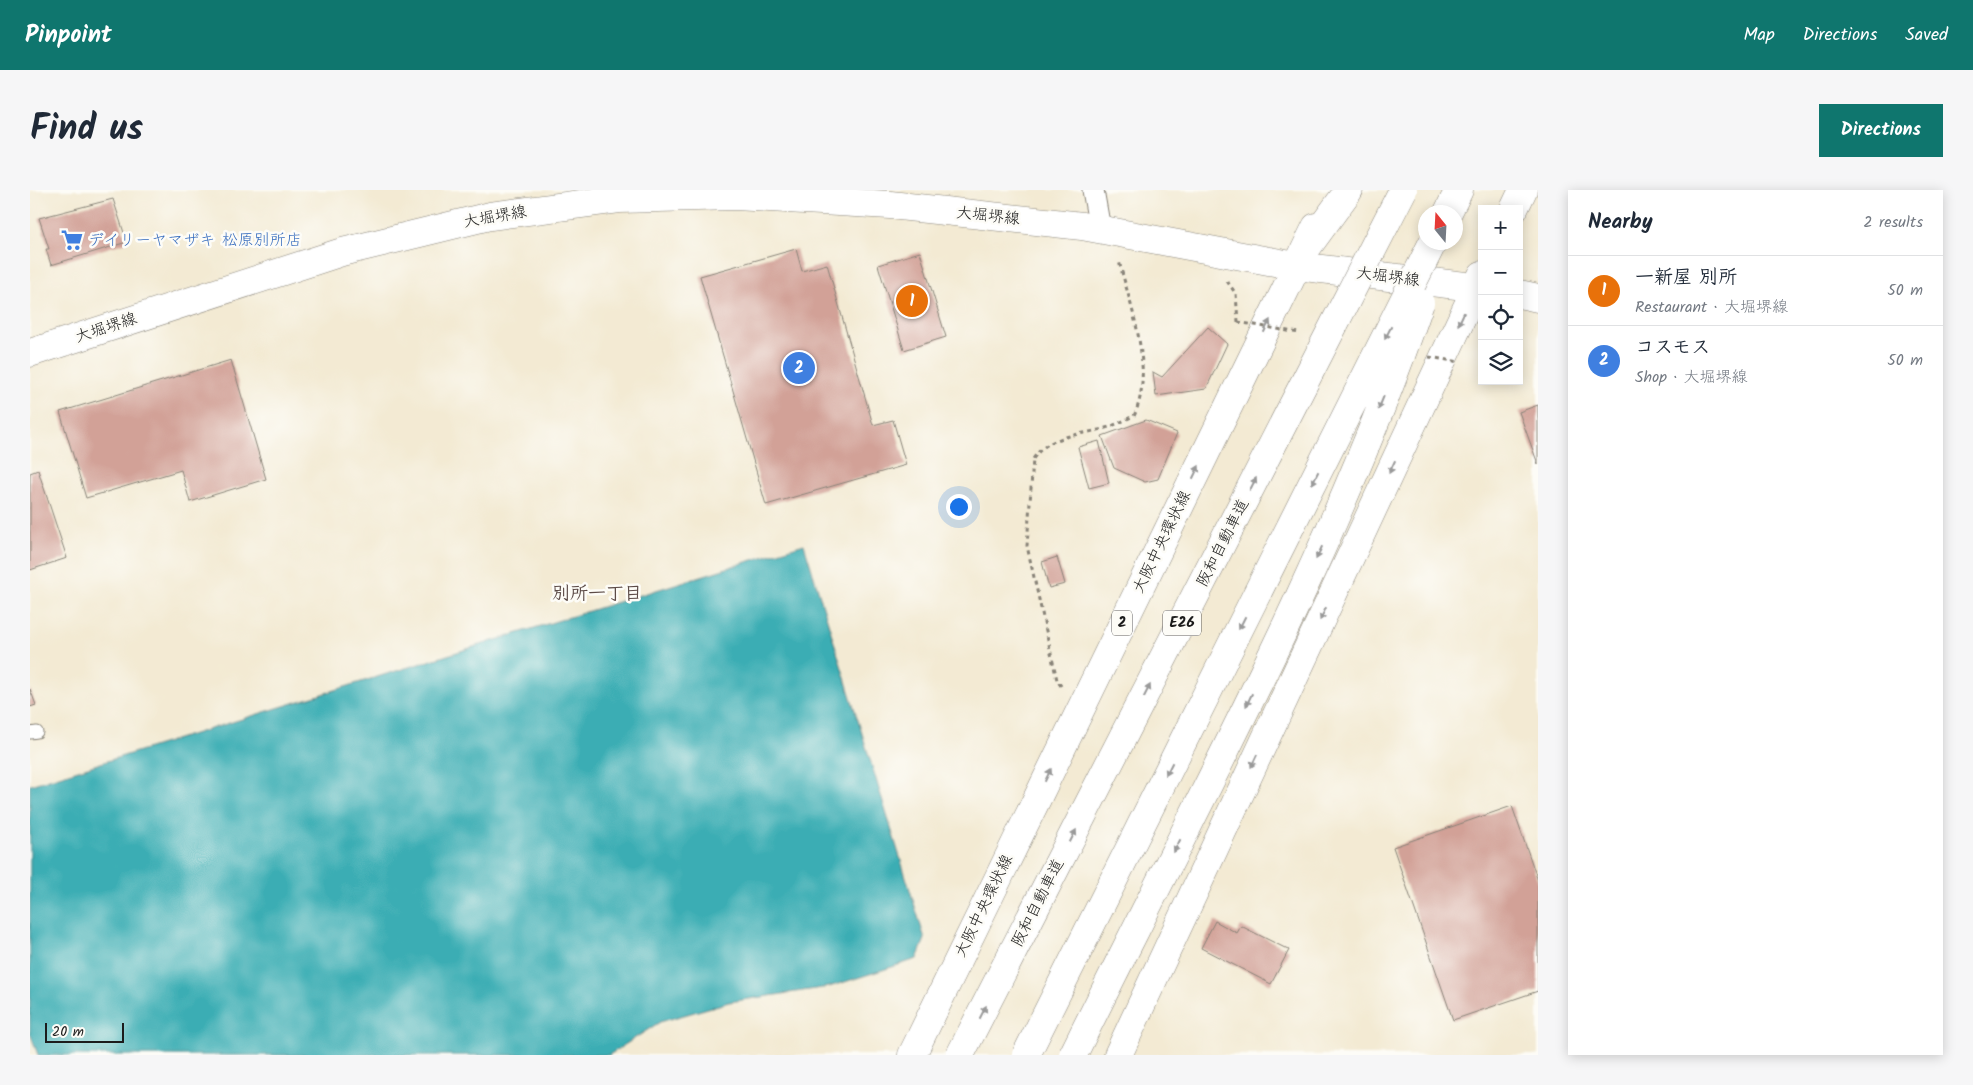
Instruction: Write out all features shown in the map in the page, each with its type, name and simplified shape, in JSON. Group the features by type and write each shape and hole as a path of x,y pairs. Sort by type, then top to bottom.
{"main road":[{"name":"大阪中央環状線","path":"912,1055 1333,190"},
{"path":"1301,257 1349,190"},
{"name":"阪和自動車道","path":"960,1055 1402,190"},
{"path":"1516,205 1523,190"},
{"name":"大堀堺線","path":"30,353 342,252 490,216 619,199 735,196 880,204 1100,229 1478,283"},
{"path":"1026,1055 1429,250"},
{"path":"1073,1055 1234,733 1333,523 1411,326 1437,250"},
{"path":"1118,1055 1478,287"},
{"path":"1523,295 1538,298"}],"street":[{"path":"1093,190 1100,229"}],"path":[{"path":"1066,693 1057,680 1027,546 1033,459 1040,448 1054,440 1109,427 1134,416 1141,400 1144,371 1134,320 1118,257"},
{"path":"1227,280 1236,294 1238,322"}],"water":[{"path":"804,544 925,939 917,959 829,987 729,1002 660,1022 609,1055 38,1055 30,1033 30,785"}],"building":[{"path":"113,199 127,242 51,265 46,249 49,249 39,218"},
{"path":"796,249 802,271 827,264 873,425 893,420 906,465 766,505 700,276"},
{"path":"920,252 946,337 904,350 878,265"},
{"path":"1208,327 1227,344 1206,389 1156,396 1153,372 1162,377"},
{"path":"231,360 266,479 190,502 181,470 86,498 60,412"},
{"path":"1538,405 1538,464 1519,412"},
{"path":"1146,420 1177,433 1158,479 1145,482 1114,468 1102,436"},
{"path":"1099,441 1109,483 1089,488 1078,447"},
{"path":"38,470 67,558 30,570 30,473"},
{"path":"1057,557 1065,584 1049,588 1042,562"},
{"path":"30,689 36,705 30,707"},
{"path":"1512,806 1538,881 1538,991 1453,1020 1393,847"},
{"path":"1215,921 1237,933 1241,926 1289,950 1271,984 1201,948"}],"place":[{"name":"デイリーヤマザキ 松原別所店","path":"72,240"},
{"name":"一新屋 別所","path":"912,301"},
{"name":"コスモス","path":"799,368"}],"district":[{"name":"別所一丁目","path":"597,594"}]}
